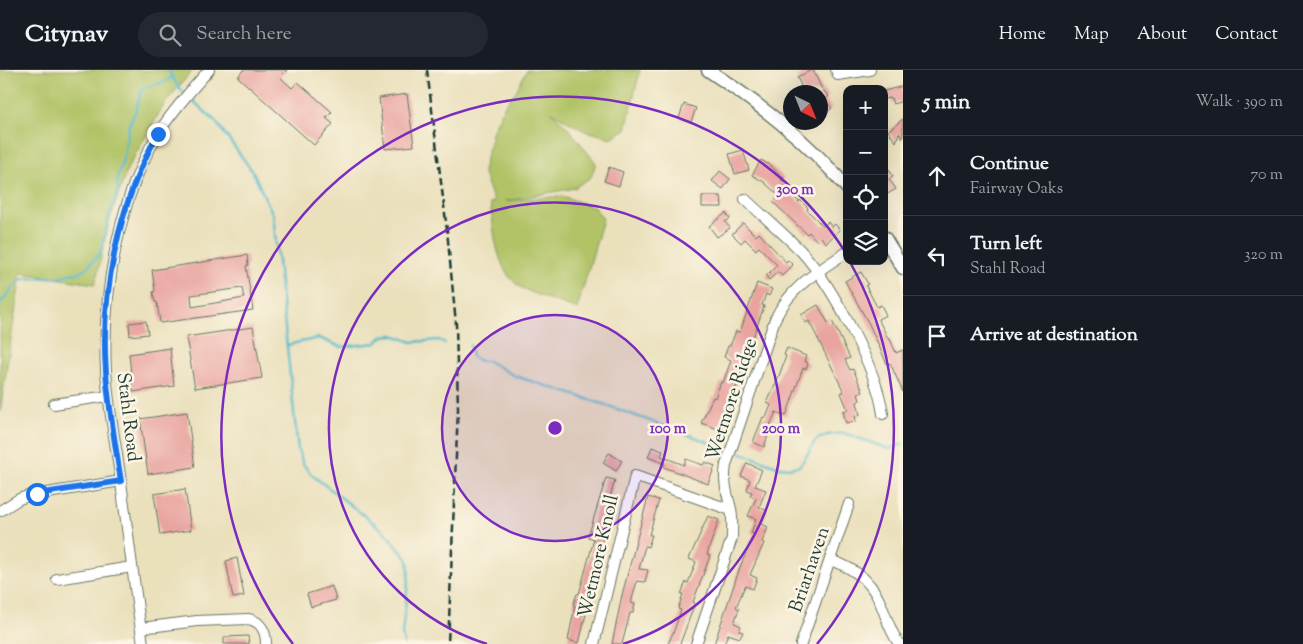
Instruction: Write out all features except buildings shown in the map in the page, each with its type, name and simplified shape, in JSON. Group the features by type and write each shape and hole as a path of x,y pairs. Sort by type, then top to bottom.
{"main road":[{"path":"708,70 761,107 804,142 831,168 843,183"},
{"path":"888,244 903,268"}],"street":[{"name":"Stahl Road","path":"143,644 108,396 106,318 116,247 127,207 142,165 161,129 209,70"},
{"path":"837,72 870,70"},
{"path":"744,199 801,252 817,272 844,314 856,337 876,387 883,414"},
{"name":"Wetmore Ridge","path":"696,644 730,546 733,522 724,484 726,465 773,325 786,300 806,280 843,255"},
{"path":"54,404 108,396"},
{"name":"Wetmore Knoll","path":"594,644 634,476 731,510"},
{"path":"0,511 19,499 28,496 121,481"},
{"name":"Briarhaven","path":"801,644 849,504"},
{"path":"830,560 851,568 868,582 880,600 898,644"},
{"path":"57,579 132,567"},
{"path":"140,628 196,621 248,619 261,626 265,632 266,644"}],"green space":[{"path":"0,70 193,70 165,103 128,167 109,222 95,284 21,273 0,412"},
{"path":"527,70 640,70 626,129 611,138 583,130 551,112 570,130 596,163 591,177 574,188 506,201 562,196 594,207 603,219 577,309 520,287 508,275 496,246 490,203 494,202 483,171 493,130 505,105 516,91"}],"waterway":[{"path":"168,70 184,93"},
{"path":"0,304 17,283 23,279 60,277 78,273 85,269 99,255 113,202 118,193 117,180 124,156 129,125 136,110 142,88 164,82 172,77"},
{"path":"189,97 216,122 253,172 273,215 298,450 303,464 312,475 384,531 408,560 409,573 402,634 404,644"},
{"path":"287,345 319,338 341,347 376,343 383,336 393,335 412,342 439,340 445,343"},
{"path":"470,345 472,357 481,361 488,361 515,376 603,404 725,448"},
{"path":"741,453 780,467 789,468 799,466 816,440 827,435 844,433 889,449 903,444"}],"railway":[{"path":"427,70 447,230 456,324 458,409 448,644"}],"route":[{"path":"37,494 121,481 108,396 105,338 106,314 116,247 127,207 142,165 158,134"}]}
